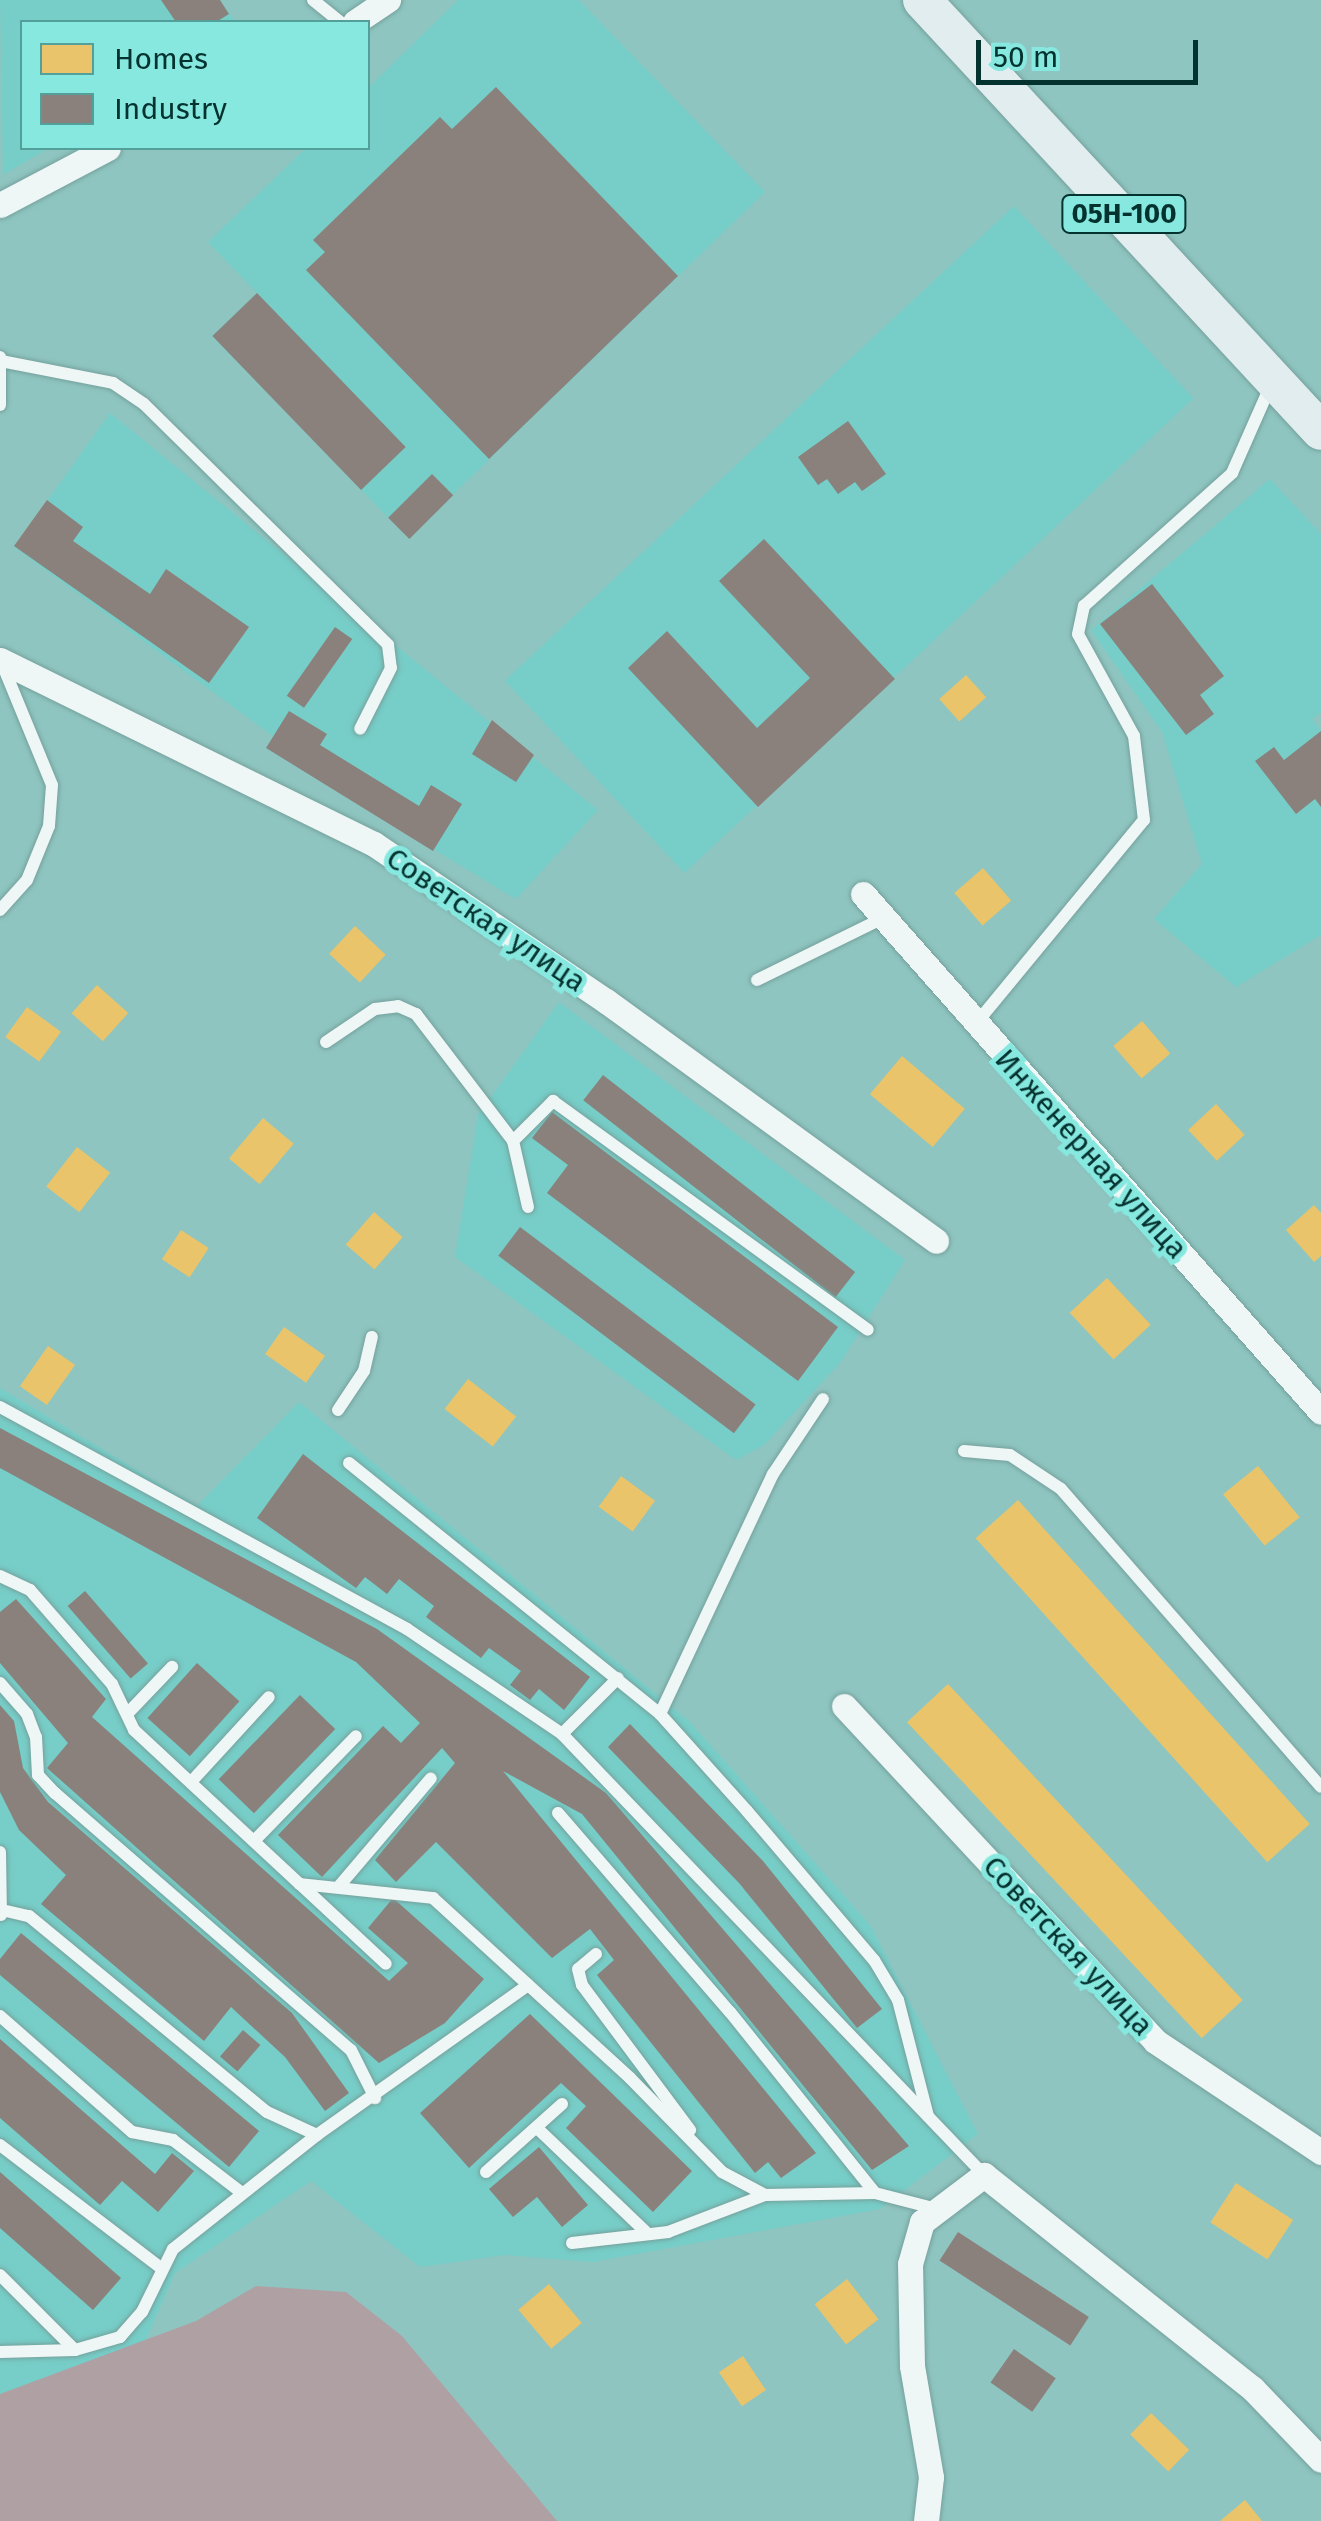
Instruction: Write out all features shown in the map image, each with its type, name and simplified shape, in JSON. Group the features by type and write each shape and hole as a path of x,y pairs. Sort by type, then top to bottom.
{"main road":[{"name":"05Н-100","path":"922,0 1321,431"}],"street":[{"path":"359,20 388,0"},
{"path":"0,205 104,150"},
{"name":"Советская улица","path":"0,660 374,844 606,1001 936,1241"},
{"name":"Инженерная улица","path":"863,894 974,1026 1321,1412"},
{"name":"Советская улица","path":"844,1706 1156,2041 1321,2152"},
{"path":"926,2521 931,2477 912,2366 910,2264 922,2222 984,2176 1253,2389 1321,2460"}],"lane":[{"path":"313,0 338,20"},
{"path":"0,406 1,359 113,383 144,404 388,645 392,668 360,729"},
{"path":"974,1026 1144,820 1134,736 1078,634 1084,606 1232,473 1273,380"},
{"path":"0,660 52,786 50,826 27,880 0,910"},
{"path":"757,980 883,918"},
{"path":"326,1042 375,1009 398,1006 416,1014 513,1141 528,1206"},
{"path":"513,1141 552,1101 868,1330"},
{"path":"338,1410 364,1371 372,1337"},
{"path":"660,1714 773,1474 823,1399"},
{"path":"0,1407 407,1629 562,1734 984,2176"},
{"path":"964,1451 1010,1455 1060,1489 1321,1787"},
{"path":"349,1464 660,1714 874,1960 898,2000 929,2119"},
{"path":"0,1576 30,1590 128,1712 134,1730 386,1964"},
{"path":"128,1712 172,1666"},
{"path":"562,1734 618,1678"},
{"path":"0,1683 26,1714 36,1737 38,1775 351,2050 375,2098"},
{"path":"191,1782 269,1698"},
{"path":"254,1841 356,1736"},
{"path":"340,1886 432,1778"},
{"path":"558,1814 730,2012 875,2193"},
{"path":"0,1852 1,1914 29,1916 267,2112 318,2134"},
{"path":"300,1884 433,1898 722,2172 765,2195"},
{"path":"596,1954 578,1969 582,1985 722,2172"},
{"path":"0,2352 75,2350 120,2336 142,2312 173,2249 318,2134 375,2098 528,1985"},
{"path":"0,2016 132,2132 173,2140 242,2193"},
{"path":"486,2172 562,2104"},
{"path":"537,2128 648,2234"},
{"path":"0,2144 161,2268"},
{"path":"572,2243 648,2234 765,2195 875,2193 937,2209"},
{"path":"0,2275 75,2350"}],"shaded area":[{"path":"0,0 220,0 235,20 20,20 20,150 46,150 3,175"},
{"path":"458,0 579,0 765,192 408,538 212,336 257,293 208,242 304,150 370,150 370,86"},
{"path":"1014,206 1193,398 684,873 505,681"},
{"path":"110,413 598,810 516,899 266,748 273,736 14,547"},
{"path":"1270,479 1321,534 1321,712 1312,719 1321,731 1321,935 1236,987 1154,919 1202,864 1162,732 1091,630"},
{"path":"559,1002 905,1260 840,1363 764,1445 736,1460 455,1257 478,1115"},
{"path":"0,1388 197,1506 299,1402 689,1721 870,1925 978,2134 880,2209 593,2262 506,2255 420,2267 311,2181 175,2273 145,2342 0,2418"},
{"path":"256,2286 346,2292 402,2336 557,2521 0,2521 0,2394 196,2321"}],"building: Homes":[{"path":"966,675 986,697 959,721 939,699"},
{"path":"983,868 1011,900 983,925 954,893"},
{"path":"355,926 386,955 360,982 329,954"},
{"path":"97,985 128,1013 103,1041 72,1013"},
{"path":"27,1007 61,1032 39,1062 5,1037"},
{"path":"1142,1021 1170,1053 1142,1078 1113,1046"},
{"path":"902,1056 965,1109 933,1147 870,1094"},
{"path":"1216,1104 1245,1135 1217,1161 1188,1130"},
{"path":"263,1118 294,1144 260,1184 229,1159"},
{"path":"77,1147 110,1173 79,1212 46,1186"},
{"path":"1314,1205 1321,1213 1321,1256 1314,1262 1286,1230"},
{"path":"374,1212 403,1237 374,1269 346,1244"},
{"path":"181,1230 209,1248 190,1277 162,1259"},
{"path":"1107,1278 1151,1325 1113,1360 1070,1313"},
{"path":"284,1327 325,1356 306,1383 265,1354"},
{"path":"48,1346 75,1365 47,1405 20,1386"},
{"path":"468,1379 516,1417 493,1446 445,1409"},
{"path":"1258,1466 1300,1517 1265,1546 1223,1494"},
{"path":"621,1476 655,1501 633,1531 599,1507"},
{"path":"1018,1500 1310,1824 1267,1862 976,1538"},
{"path":"948,1684 1243,2000 1202,2038 907,1722"},
{"path":"1236,2183 1293,2220 1267,2259 1210,2222"},
{"path":"847,2279 878,2319 846,2344 815,2304"},
{"path":"549,2284 582,2323 551,2349 518,2310"},
{"path":"743,2356 766,2390 742,2406 719,2372"},
{"path":"1151,2413 1189,2450 1168,2471 1130,2435"},
{"path":"1245,2500 1262,2521 1220,2521"}],"building: Industry":[{"path":"161,0 220,0 229,14 219,20 175,20"},
{"path":"496,87 678,276 489,459 306,270 325,252 313,240 440,117 452,129"},
{"path":"257,293 406,447 361,490 212,336"},
{"path":"848,421 886,474 862,491 855,482 838,494 827,479 818,485 798,457"},
{"path":"432,474 453,495 409,539 388,518"},
{"path":"47,500 83,527 73,541 150,594 166,569 249,627 209,683 14,546"},
{"path":"764,539 895,679 758,807 628,668 667,631 757,728 810,678 719,581"},
{"path":"1152,584 1224,676 1200,695 1214,714 1186,735 1100,624"},
{"path":"335,627 352,639 304,708 287,696"},
{"path":"289,711 327,734 320,745 419,806 431,785 462,804 433,851 266,748"},
{"path":"492,720 534,755 516,782 472,754"},
{"path":"1321,731 1321,807 1315,799 1296,814 1255,761 1274,747 1284,760"},
{"path":"603,1075 855,1272 835,1297 583,1100"},
{"path":"552,1112 838,1327 798,1381 547,1193 568,1165 532,1138"},
{"path":"520,1227 756,1405 734,1433 498,1256"},
{"path":"0,1428 377,1629 606,1793 909,2146 872,2170 582,1814 503,1771 816,2153 781,2178 768,2162 755,2173 597,1975 614,1960 590,1929 552,1958 436,1842 396,1882 375,1860 455,1763 442,1748 322,1877 278,1835 383,1726 401,1743 420,1723 356,1662 0,1468"},
{"path":"303,1454 590,1677 564,1710 539,1689 530,1700 510,1685 521,1671 489,1648 481,1658 426,1617 434,1606 399,1579 387,1594 365,1577 356,1588 257,1518"},
{"path":"85,1591 148,1663 131,1679 68,1606"},
{"path":"16,1599 106,1699 92,1717 389,1981 408,1963 368,1928 393,1898 484,1979 445,2023 379,2063 47,1768 68,1743 0,1663 0,1612"},
{"path":"197,1663 239,1701 190,1756 147,1718"},
{"path":"300,1695 335,1729 254,1813 219,1779"},
{"path":"0,1705 14,1721 23,1768 48,1802 292,2013 349,2093 325,2111 285,2057 231,2007 204,2041 41,1904 66,1875 19,1830 0,1792"},
{"path":"630,1724 763,1861 882,2009 857,2028 739,1883 608,1747"},
{"path":"21,1933 259,2131 229,2167 0,1975 0,1959"},
{"path":"530,2014 692,2171 653,2212 566,2128 586,2106 561,2083 469,2168 420,2113"},
{"path":"243,2030 260,2045 237,2072 220,2056"},
{"path":"0,2039 155,2174 172,2153 194,2171 158,2212 122,2181 100,2205 0,2118"},
{"path":"539,2147 588,2205 562,2227 537,2197 513,2217 489,2189"},
{"path":"0,2172 121,2278 93,2310 0,2228"},
{"path":"958,2232 1089,2317 1070,2345 939,2261"},
{"path":"1014,2349 1056,2378 1032,2412 990,2383"}]}
